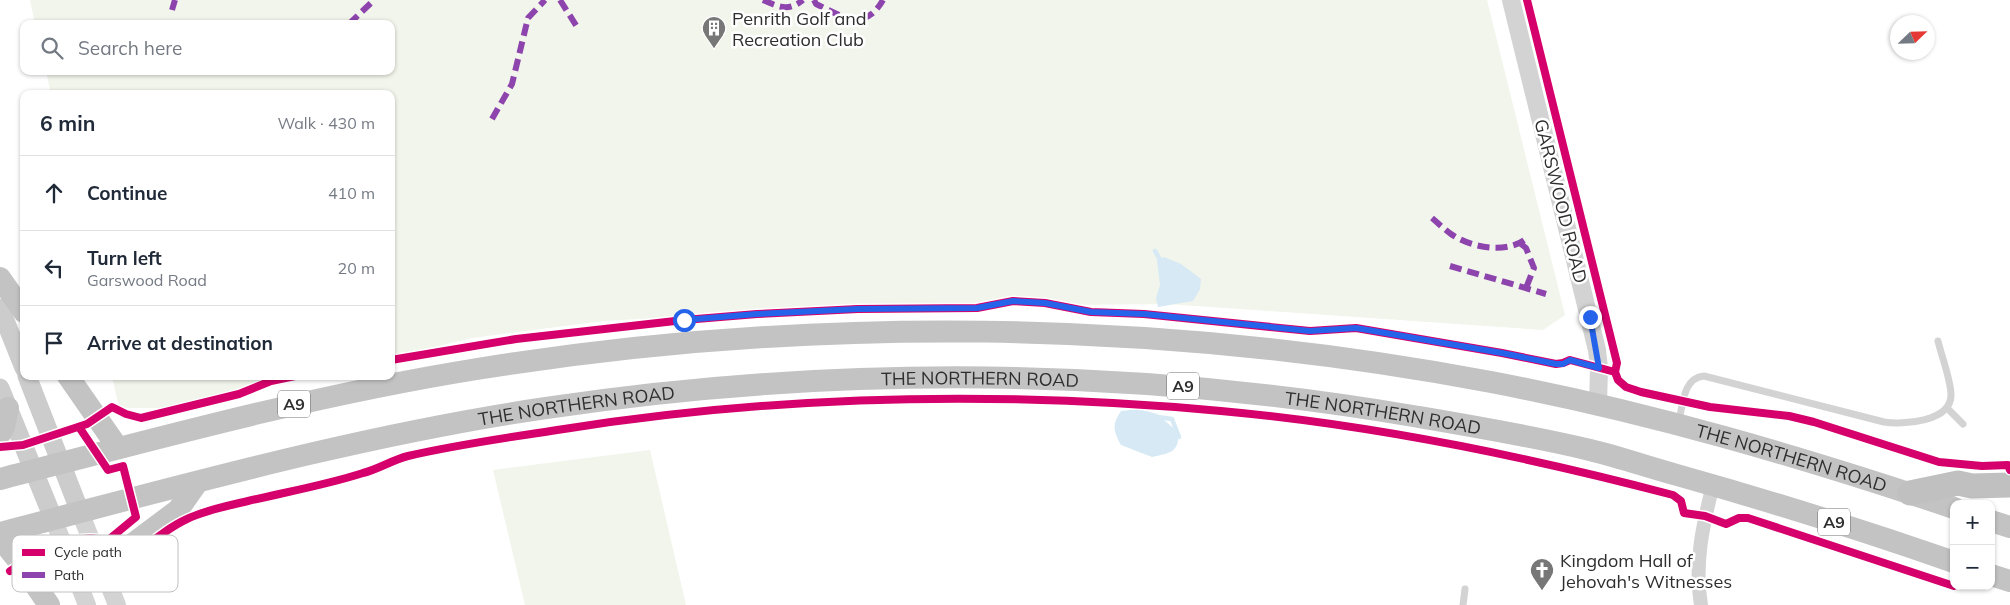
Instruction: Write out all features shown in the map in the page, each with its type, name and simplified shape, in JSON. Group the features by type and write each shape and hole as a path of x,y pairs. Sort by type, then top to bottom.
{"highway":[{"path":"0,278 20,306"},
{"name":"THE NORTHERN ROAD","path":"0,479 251,414 351,392 473,369 622,349 770,336 869,332 969,332 1068,334 1265,349 1346,358 1491,382 1678,424 1802,459 1950,507"},
{"name":"THE NORTHERN ROAD","path":"0,533 316,452 469,421 554,407 643,395 752,384 865,377 969,377 1144,382 1266,394 1468,425 1590,450 1814,516 1950,561"},
{"path":"71,380 118,448"},
{"path":"0,434 4,427 4,398"},
{"path":"145,535 178,510 197,483"},
{"path":"1910,493 1958,483 1972,486 2010,485"},
{"path":"1995,522 2010,527"},
{"path":"0,538 12,553"},
{"path":"1995,576 2010,581"},
{"path":"41,592 50,605"}],"main road":[{"path":"0,308 20,358"},
{"path":"28,380 80,512"},
{"path":"4,398 53,518"}],"street":[{"name":"GARSWOOD ROAD","path":"1511,0 1597,350 1599,368 1598,405"},
{"path":"1701,605 1699,593 1699,553 1705,516 1713,485"},
{"path":"80,512 89,535"},
{"path":"53,518 60,535"},
{"path":"82,592 87,605"},
{"path":"112,592 117,605"}],"lane":[{"path":"1678,424 1688,385 1692,380 1704,376 1884,422 1918,421 1938,415 1947,408 1951,395 1938,341"},
{"path":"1947,408 1963,424"},
{"path":"1463,605 1465,589"}],"shaded area":[{"path":"30,0 1487,0 1565,315 1543,330 1168,304 847,307 604,321 472,338 395,356 395,90 50,90 47,75 395,75 395,20 34,20"},
{"path":"113,380 288,380 166,408 119,408"},
{"path":"650,450 686,605 525,605 493,470"}],"water":[{"path":"1164,257 1181,264 1201,279 1200,289 1193,301 1158,307 1156,298 1160,285 1157,260"},
{"path":"1139,409 1157,414 1178,432 1177,444 1172,451 1152,457 1121,445 1115,428 1118,416 1121,411"}],"waterway":[{"path":"1155,251 1162,263"},
{"path":"1158,417 1172,419 1179,437"}],"marked path":[{"path":"172,10 175,0"},
{"path":"353,20 374,0"},
{"path":"492,119 512,84 528,18 545,0"},
{"path":"560,0 579,30"},
{"path":"763,0 783,7 793,6 803,0"},
{"path":"814,0 816,4 852,19 868,16 876,10 883,0"},
{"path":"1432,218 1459,239 1479,246 1501,248 1520,243 1528,237"},
{"path":"1521,244 1526,248 1534,268 1526,288"},
{"path":"1450,266 1546,294"}],"cycle path":[{"path":"1527,0 1617,363 1615,372"},
{"path":"395,359 516,339 684,320 858,309 977,308 1013,301 1045,303 1091,312 1144,314 1310,331 1356,328 1556,364 1570,360 1615,372 1618,380 1626,387 1641,392 1710,407 1789,416 1814,422 1939,462 1982,466 2008,465 2010,470"},
{"path":"0,447 23,445 87,424 112,407 126,414 141,418 239,394 276,380"},
{"path":"160,535 187,519 202,513 349,477 408,456 466,444 564,429 727,409 809,403 974,399 1057,401 1139,405 1278,417 1392,433 1505,455 1673,495 1681,501 1684,513 1705,516 1726,524 1739,518 1748,518 1950,585"},
{"path":"79,427 108,470 123,466 136,517 114,535"}],"place":[{"name":"Penrith Golf and Recreation Club","path":"714,49"},
{"name":"Kingdom Hall of Jehovah's Witnesses","path":"1542,591"}],"route":[{"path":"684,320 858,309 977,308 1013,301 1045,303 1091,312 1144,314 1310,331 1356,328 1556,364 1563,364 1570,360 1599,368 1590,317"}]}
